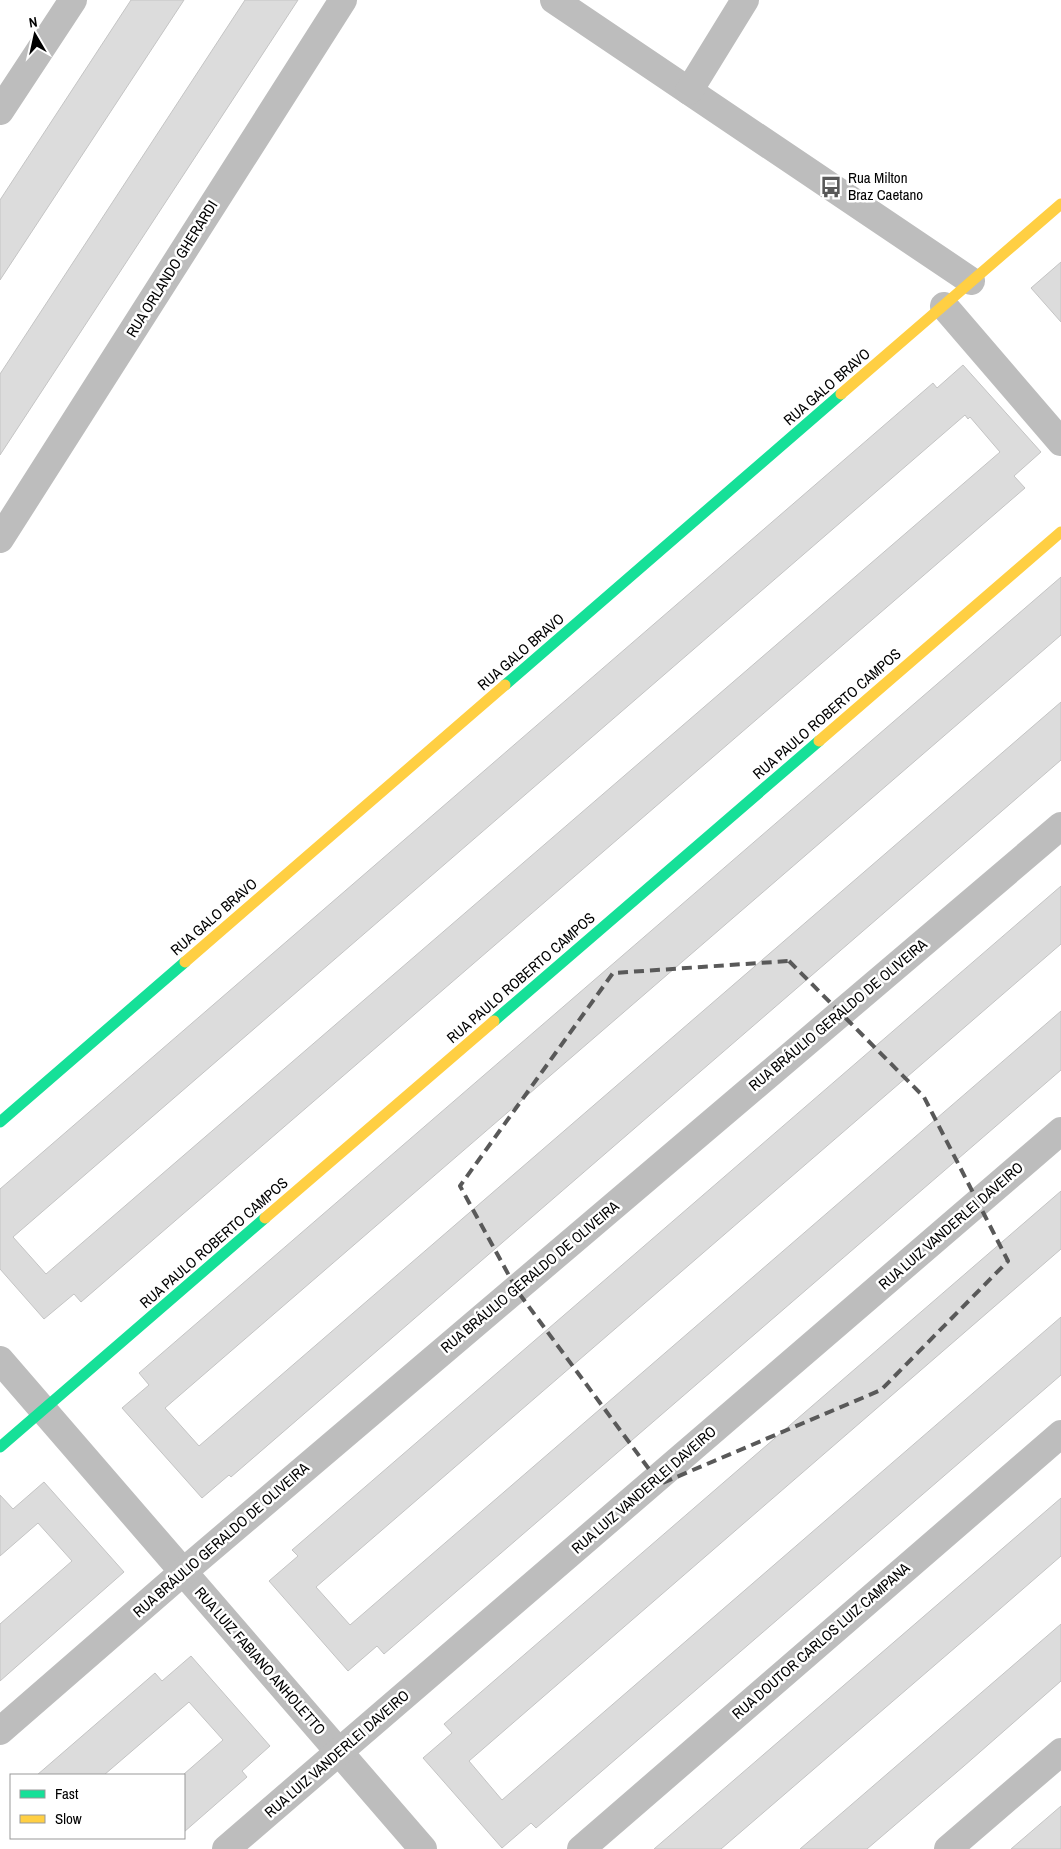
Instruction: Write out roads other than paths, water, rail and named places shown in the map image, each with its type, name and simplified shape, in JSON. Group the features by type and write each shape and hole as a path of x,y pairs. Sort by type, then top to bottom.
{"street":[{"path":"0,111 73,0"},
{"name":"RUA ORLANDO GHERARDI","path":"0,539 343,0"},
{"path":"554,0 972,281"},
{"path":"689,91 745,0"},
{"name":"RUA GALO BRAVO","path":"0,1122 1061,204"},
{"path":"944,306 1061,442"},
{"name":"RUA PAULO ROBERTO CAMPOS","path":"0,1447 1061,532"},
{"name":"RUA BRÁULIO GERALDO DE OLIVEIRA","path":"0,1731 183,1572 1061,826"},
{"name":"RUA LUIZ VANDERLEI DAVEIRO","path":"226,1849 1061,1131"},
{"name":"RUA LUIZ FABIANO ANHOLETTO","path":"0,1360 423,1849"},
{"name":"RUA DOUTOR CARLOS LUIZ CAMPANA","path":"581,1849 1061,1434"},
{"path":"948,1849 1061,1752"}],"place":[{"name":"Rua Milton Braz Caetano","path":"831,187"}]}
